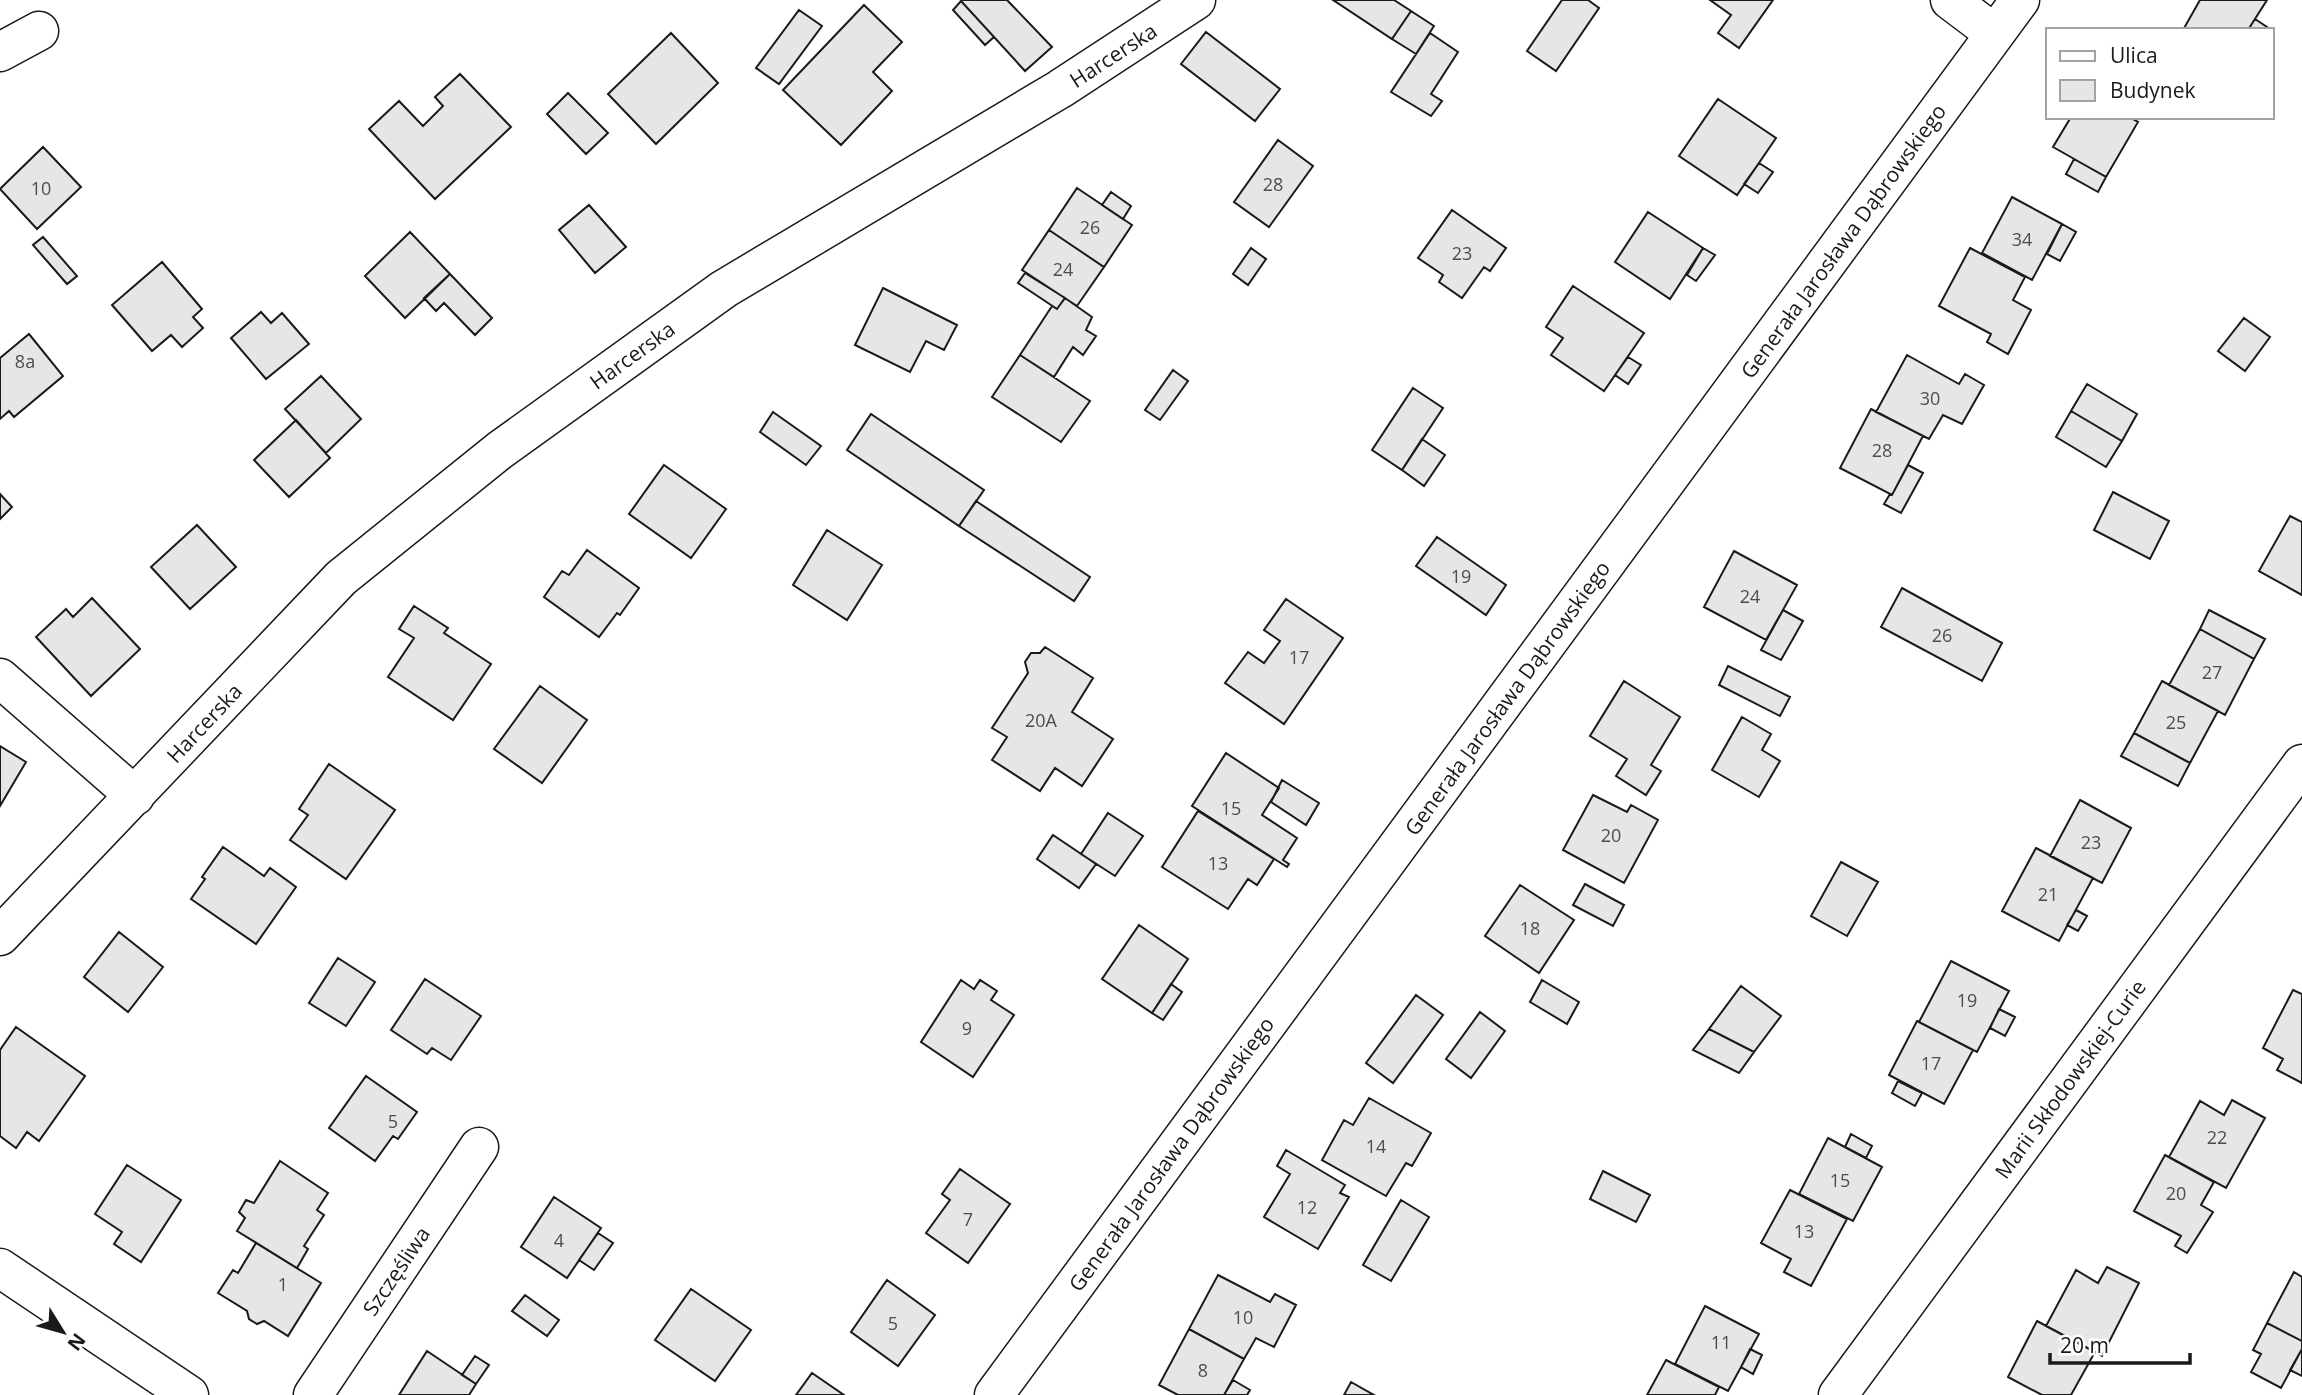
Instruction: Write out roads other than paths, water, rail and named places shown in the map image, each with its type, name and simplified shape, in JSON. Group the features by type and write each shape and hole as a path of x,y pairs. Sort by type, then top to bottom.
{"street":[{"name":"Harcerska","path":"0,936 341,578 499,450 724,289 1060,89 1196,0"},
{"path":"1950,0 1995,34"},
{"name":"Generała Jarosława Dąbrowskiego","path":"994,1395 2020,0"},
{"path":"0,52 39,31"},
{"path":"0,678 135,796"},
{"name":"Marii Skłodowskiej-Curie","path":"1838,1395 2302,764"},
{"name":"Szczęśliwa","path":"313,1395 479,1147"},
{"path":"0,1269 189,1395"}]}
